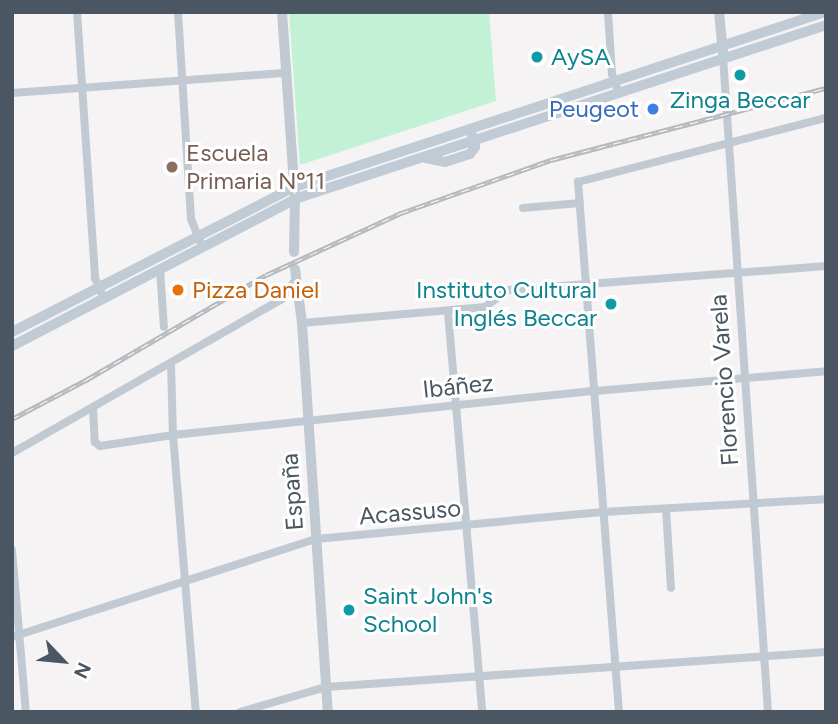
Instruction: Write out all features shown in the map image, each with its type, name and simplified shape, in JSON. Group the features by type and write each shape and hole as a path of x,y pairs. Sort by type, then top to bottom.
{"main road":[{"path":"474,141 723,52 824,12"},
{"path":"723,52 826,25"},
{"path":"12,346 198,236 295,193 470,130 617,88"},
{"path":"12,332 160,269 204,247 295,193 423,157 446,162 470,154 475,147 470,130"}],"street":[{"path":"77,12 95,278 101,294"},
{"path":"178,12 191,219 204,247"},
{"path":"282,12 295,193 294,252"},
{"path":"608,12 617,88"},
{"path":"719,12 723,52"},
{"name":"Florencio Varela","path":"723,52 768,712"},
{"path":"12,93 286,73"},
{"path":"618,712 578,182 826,119"},
{"path":"523,208 580,203"},
{"path":"302,323 485,307 508,290 826,266"},
{"path":"160,269 164,327"},
{"name":"España","path":"295,269 294,282 302,323 328,712"},
{"path":"12,453 282,299 294,282"},
{"path":"282,299 293,301 298,306"},
{"path":"448,312 482,712"},
{"path":"171,364 173,435 196,712"},
{"name":"Ibáñez","path":"93,408 96,445 456,405 826,371"},
{"name":"Acassuso","path":"16,635 316,539 466,527 603,512 826,499"},
{"path":"666,509 671,588"},
{"path":"12,550 16,635 26,712"},
{"path":"240,712 326,687 826,653"}],"green space":[{"path":"289,12 489,12 496,101 300,165"}],"railway":[{"path":"12,419 86,380 266,275 401,213 551,160 826,88"}],"place":[{"name":"AySA","path":"537,57"},
{"name":"Zinga Beccar","path":"740,75"},
{"name":"Peugeot","path":"653,109"},
{"name":"Escuela Primaria Nº11","path":"172,167"},
{"name":"Pizza Daniel","path":"178,290"},
{"name":"Instituto Cultural Inglés Beccar","path":"611,304"},
{"name":"Saint John's School","path":"349,610"}]}
